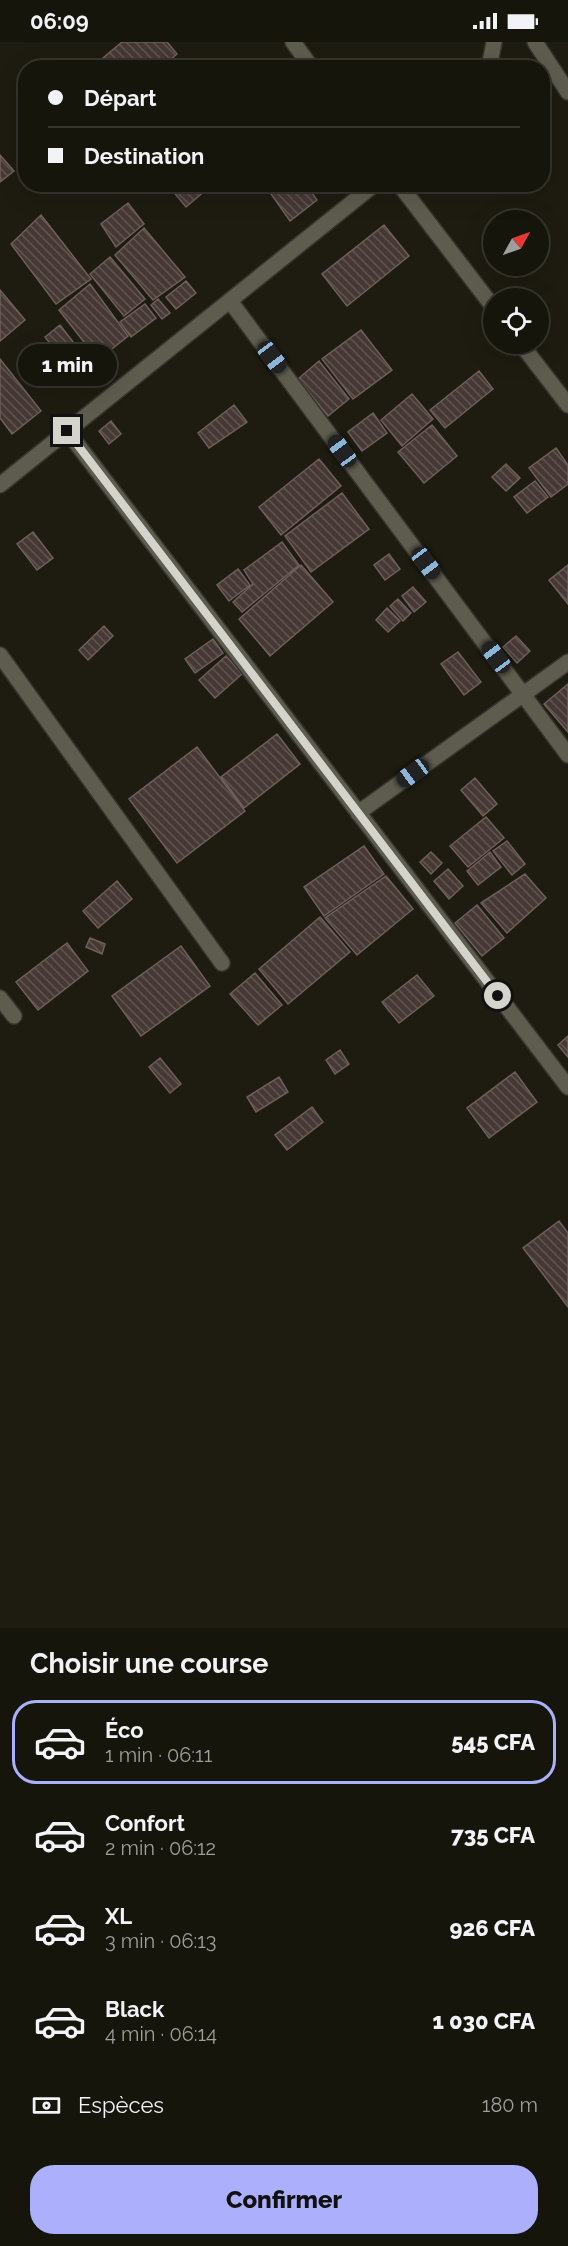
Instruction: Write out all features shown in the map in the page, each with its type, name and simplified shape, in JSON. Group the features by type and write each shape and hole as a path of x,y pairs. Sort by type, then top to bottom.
{"street":[{"path":"292,42 306,60"},
{"path":"491,60 494,42"},
{"path":"535,42 547,60"},
{"path":"550,65 568,92"},
{"path":"0,485 365,192"},
{"path":"405,192 483,294"},
{"path":"230,301 568,754"},
{"path":"529,354 568,405"},
{"path":"67,431 568,1087"},
{"path":"0,655 222,963"},
{"path":"358,813 568,662"},
{"path":"0,998 14,1016"}],"building":[{"path":"122,42 167,42 177,54 170,60 101,60"},
{"path":"0,155 14,171 0,182"},
{"path":"174,192 204,192 186,207"},
{"path":"270,192 312,192 317,200 290,221"},
{"path":"128,203 144,224 116,247 101,224"},
{"path":"41,215 91,279 56,304 11,244"},
{"path":"384,225 409,256 347,306 322,274"},
{"path":"144,228 185,277 153,300 115,255"},
{"path":"110,257 145,299 124,316 90,274"},
{"path":"186,281 196,293 176,309 166,297"},
{"path":"90,284 128,336 98,360 59,310"},
{"path":"0,290 25,320 0,341"},
{"path":"158,299 170,313 162,319 151,305"},
{"path":"145,304 156,318 131,337 120,322"},
{"path":"60,325 84,356 69,367 45,337"},
{"path":"361,330 392,370 353,399 322,359"},
{"path":"0,359 41,411 12,434 0,418"},
{"path":"319,361 349,399 328,416 298,379"},
{"path":"479,371 493,389 445,428 430,410"},
{"path":"412,394 433,419 402,446 381,420"},
{"path":"234,405 247,422 209,448 198,433"},
{"path":"373,413 387,433 362,451 348,432"},
{"path":"111,421 121,434 109,444 99,431"},
{"path":"432,425 457,456 424,483 398,452"},
{"path":"556,448 568,465 568,484 551,497 529,468"},
{"path":"319,459 341,486 281,535 259,507"},
{"path":"506,464 520,478 506,491 492,477"},
{"path":"535,481 548,497 527,513 514,497"},
{"path":"342,493 369,529 311,572 285,536"},
{"path":"33,532 53,558 37,570 17,544"},
{"path":"282,542 299,565 242,612 233,602 253,584 244,570"},
{"path":"389,554 400,569 385,580 374,565"},
{"path":"301,565 333,602 270,656 239,619"},
{"path":"568,565 568,604 549,580"},
{"path":"238,569 250,585 229,601 217,585"},
{"path":"413,587 426,602 414,612 402,596"},
{"path":"398,599 411,613 403,621 390,606"},
{"path":"387,608 400,621 388,632 376,620"},
{"path":"104,626 113,636 88,660 79,650"},
{"path":"516,636 530,651 517,663 503,647"},
{"path":"213,639 223,653 195,673 185,659"},
{"path":"458,652 481,682 464,695 441,664"},
{"path":"226,656 242,674 215,698 199,680"},
{"path":"568,684 568,732 544,704"},
{"path":"277,734 300,764 244,808 221,777"},
{"path":"197,747 245,811 177,863 129,799"},
{"path":"475,778 497,804 483,816 461,790"},
{"path":"486,817 504,838 468,867 450,846"},
{"path":"507,841 525,864 512,875 493,851"},
{"path":"364,846 384,874 324,916 304,887"},
{"path":"431,852 442,863 431,874 420,862"},
{"path":"490,852 501,867 478,885 467,871"},
{"path":"448,869 463,886 449,899 434,881"},
{"path":"525,874 546,898 507,933 481,903"},
{"path":"386,876 413,909 357,955 325,918"},
{"path":"117,881 132,899 98,928 83,911"},
{"path":"477,905 504,938 482,956 455,923"},
{"path":"320,917 350,952 288,1004 259,969"},
{"path":"90,938 105,944 102,954 86,947"},
{"path":"67,943 88,971 38,1010 16,982"},
{"path":"181,946 210,986 141,1036 112,996"},
{"path":"255,973 282,1005 258,1025 230,994"},
{"path":"417,975 434,996 399,1023 382,1002"},
{"path":"568,1036 568,1057 558,1045"},
{"path":"340,1050 349,1064 335,1074 326,1060"},
{"path":"160,1058 181,1084 170,1093 149,1067"},
{"path":"515,1072 537,1102 489,1138 467,1108"},
{"path":"279,1077 288,1092 256,1112 247,1097"},
{"path":"312,1107 323,1122 287,1150 275,1135"},
{"path":"559,1221 568,1233 568,1307 523,1248"}],"route":[{"path":"67,431 498,996"}]}
